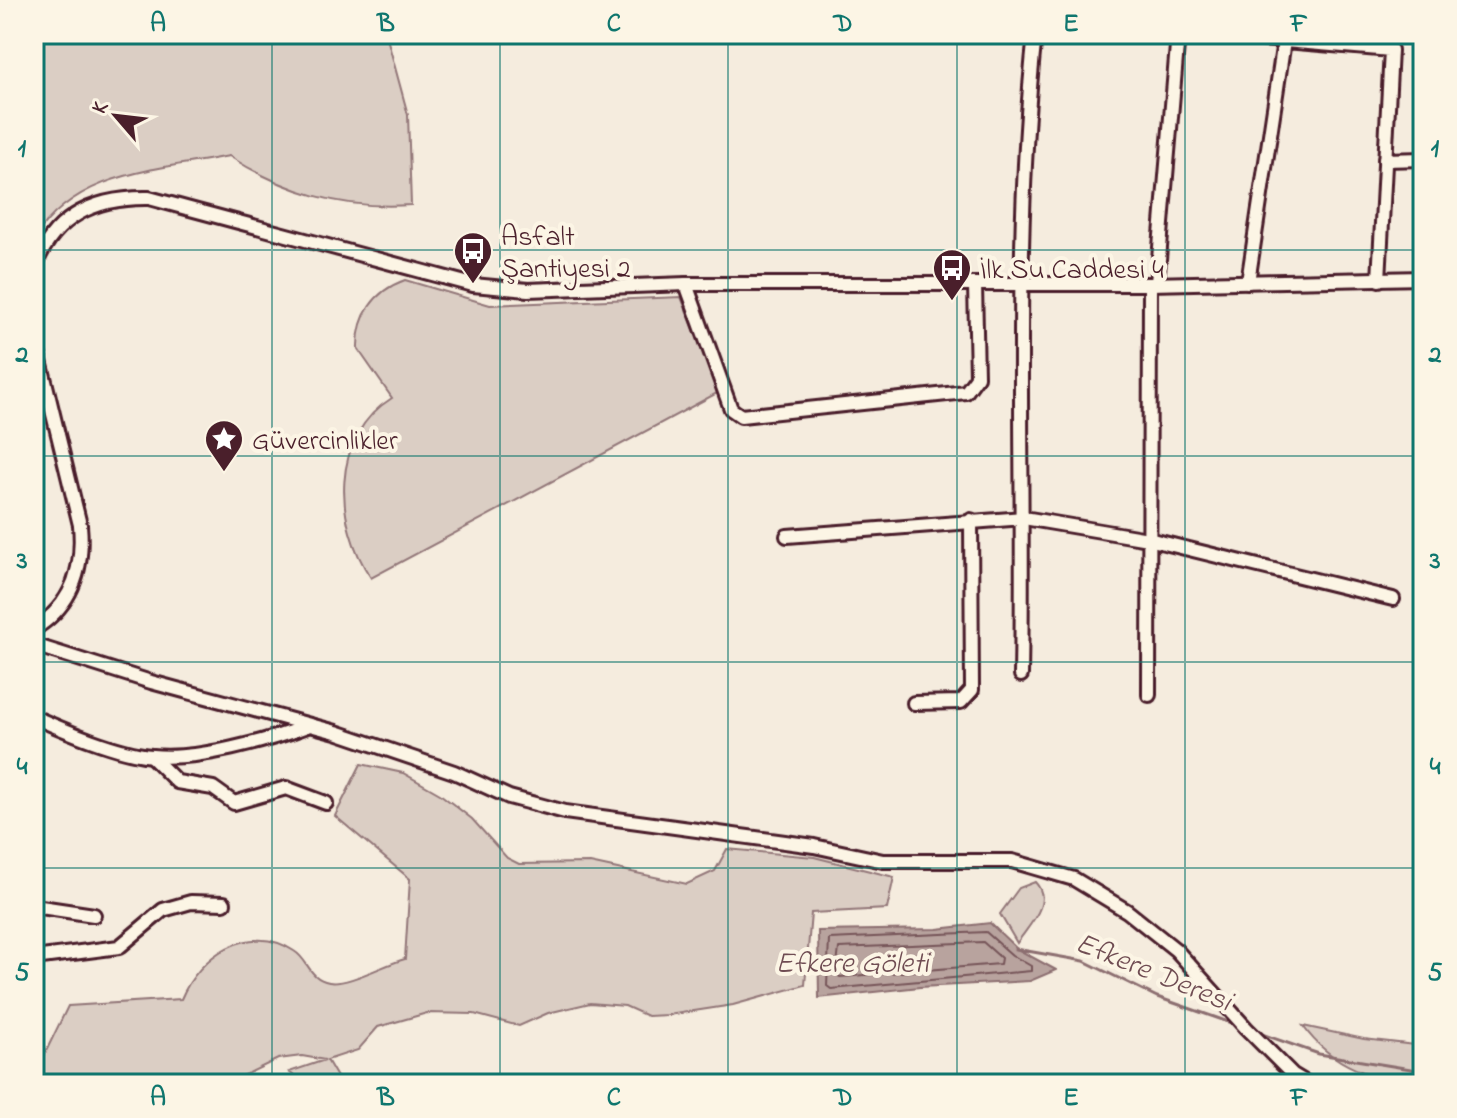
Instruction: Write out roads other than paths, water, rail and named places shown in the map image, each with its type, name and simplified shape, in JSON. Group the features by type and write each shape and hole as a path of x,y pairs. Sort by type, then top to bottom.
{"street":[{"path":"1021,675 1024,518 1021,282 1026,118 1035,34"},
{"path":"1149,695 1148,539 1153,284 1178,34"},
{"path":"1203,34 1391,50 1379,280"},
{"path":"1248,282 1284,41"},
{"path":"1385,160 1423,159"},
{"path":"34,269 47,241 70,217 89,206 118,198 149,198 473,285 528,290 686,284 1153,284 1423,278"},
{"path":"686,284 731,409 741,416 966,392 977,377 975,285"},
{"path":"34,336 80,525 82,549 78,574 68,597 50,619 34,629"},
{"path":"787,536 1024,518 1148,539 1393,599"},
{"path":"914,703 961,702 972,690 971,520"},
{"path":"34,645 151,682 310,725 454,772 509,797 565,812 814,846 883,861 1012,861 1074,879 1127,911 1176,950 1246,1028 1293,1075 1308,1084"},
{"path":"34,717 77,735 151,756 215,751 277,738 310,725"},
{"path":"151,756 177,782 213,788 234,803 286,788 326,803"},
{"path":"34,958 119,947 163,910 191,902 224,903"},
{"path":"34,906 94,915"}],"water":[{"name":"Efkere Göleti","path":"990,923 1017,949 1056,970 1030,981 920,987 819,998 818,931 937,929"}],"waterway":[{"name":"Efkere Deresi","path":"1016,949 1084,961 1157,997 1237,1025"},
{"name":"Efkere Deresi","path":"1256,1032 1319,1054 1423,1071"}],"place":[{"name":"Asfalt Şantiyesi 2","path":"473,285"},
{"name":"İlk Su Caddesi 4","path":"952,302"},
{"name":"Güvercinlikler","path":"224,473"}]}
